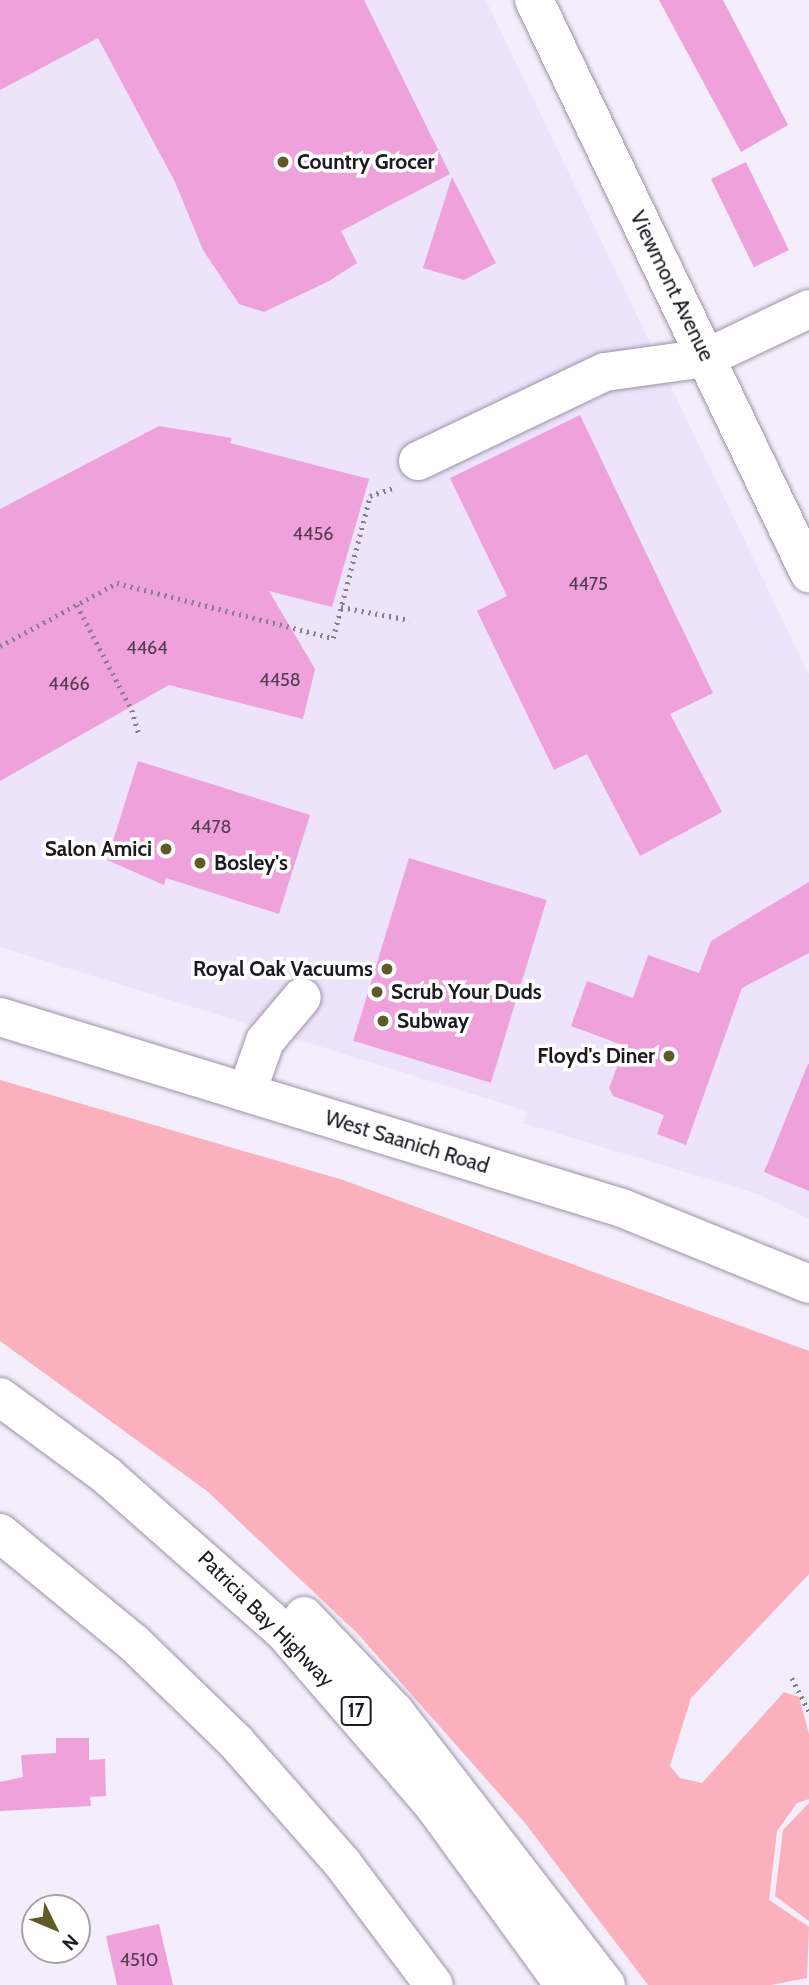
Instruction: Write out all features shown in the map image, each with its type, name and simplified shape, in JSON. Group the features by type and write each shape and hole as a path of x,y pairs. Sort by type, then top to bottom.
{"main road":[{"name":"Viewmont Avenue","path":"534,0 809,573"},
{"path":"413,472 605,372 706,358 809,309"},
{"path":"247,1092 265,1041 302,997"},
{"name":"West Saanich Road","path":"0,1017 622,1208 809,1284"},
{"name":"Patricia Bay Highway","path":"0,1397 106,1475 256,1605 354,1708 434,1806 564,1985"},
{"path":"106,1475 193,1514 289,1600 412,1732 606,1985"},
{"path":"0,1533 134,1643 236,1742 343,1864 434,1985"}],"path":[{"path":"0,646 117,583 333,638 370,496 413,472"},
{"path":"76,604 132,710 139,735"},
{"path":"341,607 411,620"},
{"path":"792,1678 809,1711"}],"shaded area":[{"path":"0,0 486,0 809,675 809,1219 758,1194 523,1123 527,1111 0,947"},
{"path":"0,1080 343,1180 809,1351 809,1574 691,1698 670,1766 680,1778 702,1783 784,1692 799,1697 809,1734 809,1799 797,1803 777,1831 769,1900 809,1927 807,1978 771,1985 648,1985 525,1823 358,1634 207,1491 0,1341"},
{"path":"809,1803 809,1921 775,1896 783,1830"}],"building":[{"name":"Country Grocer","path":"0,0 364,0 450,174 341,231 357,263 329,281 264,312 239,304 203,250 175,182 98,38 0,90"},
{"path":"659,0 723,0 788,125 741,152"},
{"path":"746,162 789,250 754,267 711,179"},
{"path":"452,177 496,263 464,280 423,268"},
{"path":"580,415 713,693 670,714 722,812 640,856 587,754 554,770 477,611 507,596 450,478"},
{"path":"159,426 232,438 230,443 369,479 332,607 269,591 315,669 303,719 169,685 0,781 0,509"},
{"path":"138,761 310,815 279,914 166,878 164,885 107,860"},
{"path":"409,858 547,900 491,1083 353,1041"},
{"name":"Floyd's Diner","path":"809,882 809,953 742,988 686,1145 657,1134 664,1115 613,1096 609,1088 625,1046 571,1026 587,981 633,998 648,955 699,973 711,941"},
{"path":"809,1064 809,1191 764,1172"},
{"path":"56,1738 89,1738 89,1760 105,1759 106,1796 90,1797 91,1806 0,1811 0,1782 23,1777 21,1755 56,1753"},
{"path":"159,1924 173,1985 117,1985 106,1936"}],"place":[{"name":"Country Grocer","path":"283,162"},
{"name":"Salon Amici","path":"166,849"},
{"name":"Bosley's","path":"200,863"},
{"name":"Royal Oak Vacuums","path":"387,969"},
{"name":"Scrub Your Duds","path":"377,992"},
{"name":"Subway","path":"383,1021"},
{"name":"Floyd's Diner","path":"669,1056"}]}
